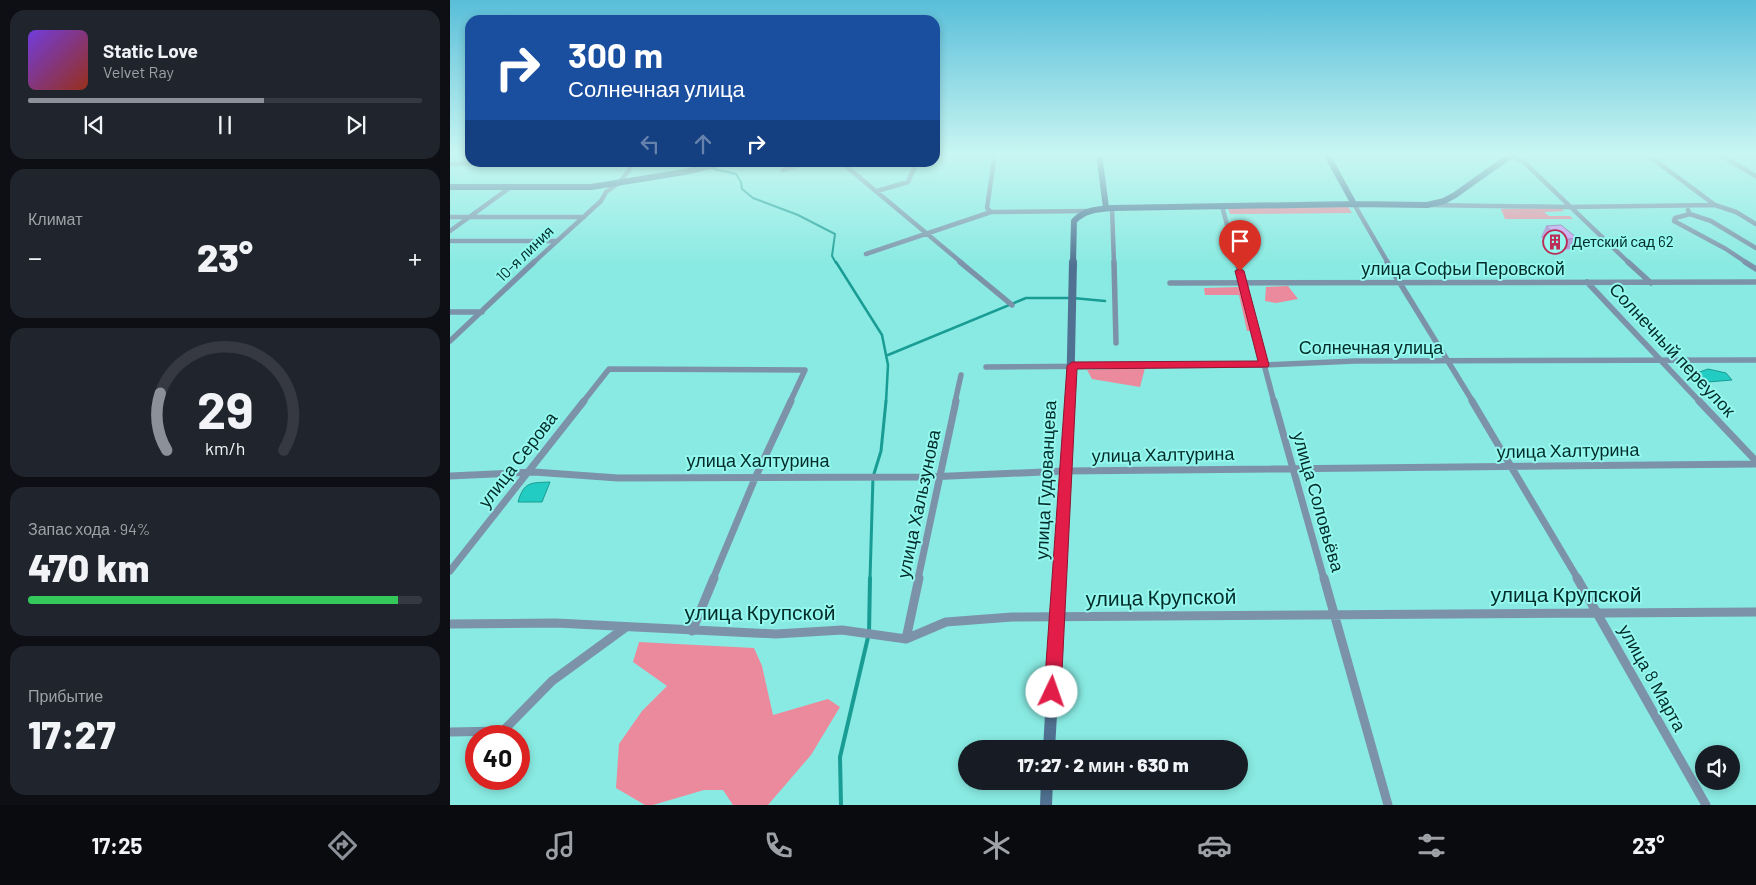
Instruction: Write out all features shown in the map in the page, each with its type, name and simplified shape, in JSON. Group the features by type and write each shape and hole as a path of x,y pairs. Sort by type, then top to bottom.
{"street":[{"path":"450,231 506,191"},
{"name":"10-я линия","path":"450,341 601,201 608,191"},
{"path":"877,191 1012,305"},
{"path":"990,191 987,208 991,212"},
{"path":"1102,191 1109,208 1116,343"},
{"name":"улица 8 Марта","path":"1347,191 1400,284 1449,362 1597,612 1706,805"},
{"path":"1427,205 1444,201 1461,191"},
{"path":"1552,191 1651,283"},
{"path":"1696,191 1715,205 1736,212 1756,224"},
{"path":"866,254 991,212 1083,213 1109,208 1354,204 1569,208 1715,205"},
{"name":"улица Соловьёва","path":"1222,206 1264,365 1388,805"},
{"path":"1685,206 1690,214"},
{"name":"улица Гудованцева","path":"1050,740 1072,366 1074,221 1083,213"},
{"path":"1756,248 1708,219 1690,214 1675,218 1674,221 1726,249 1756,269"},
{"path":"450,217 584,217"},
{"path":"450,241 556,241"},
{"name":"Солнечный переулок","path":"1587,282 1756,462"},
{"name":"улица Софьи Перовской","path":"1170,283 1756,282"},
{"path":"450,312 482,312"},
{"name":"Солнечная улица","path":"986,367 1264,365 1355,361 1756,360"},
{"name":"улица Серова","path":"450,571 526,472 610,369 806,370 756,476"},
{"name":"улица Хальзунова","path":"906,639 961,375"},
{"name":"улица Халтурина","path":"450,476 526,472 585,473 618,478 940,476 1293,468 1512,467 1756,462"},
{"path":"692,631 756,476"},
{"name":"улица Крупской","path":"450,624 556,623 776,634 842,630 906,639 946,622 1012,617 1756,612"},
{"path":"450,732 502,731 552,681 626,627"},
{"path":"1046,805 1047,790"}],"shaded area":[{"path":"1348,207 1352,213 1230,214 1228,208"},
{"path":"1561,208 1564,211 1544,212 1549,216 1570,216 1573,219 1505,219 1501,209"},
{"path":"1288,286 1298,299 1276,303 1265,301 1266,287"},
{"path":"1240,287 1252,331 1247,331 1239,295 1205,295 1204,288"},
{"path":"1145,368 1140,387 1092,379 1087,370"},
{"path":"639,642 754,648 762,666 773,715 828,699 840,707 811,755 768,805 733,805 723,790 704,790 653,805 645,805 616,788 619,744 642,711 667,686 633,662"}],"water":[{"path":"1708,369 1726,373 1732,380 1708,382 1694,378 1694,374"},
{"path":"550,482 542,502 518,502 523,490 529,484"}],"building":[{"path":"1561,225 1577,238 1562,240 1546,226"}],"waterway":[{"path":"744,191 753,198 798,215 835,234 832,256 836,263"},
{"path":"836,262 882,335 888,365 886,402"},
{"path":"888,355 1026,298 1073,298 1105,301"},
{"path":"870,579 873,477 881,451 886,401"},
{"path":"841,805 840,757 869,633 870,578"}],"place":[{"name":"Детский сад 62","path":"1555,242"}],"route":[{"path":"1052,692 1072,366 1264,365 1240,271"}]}
